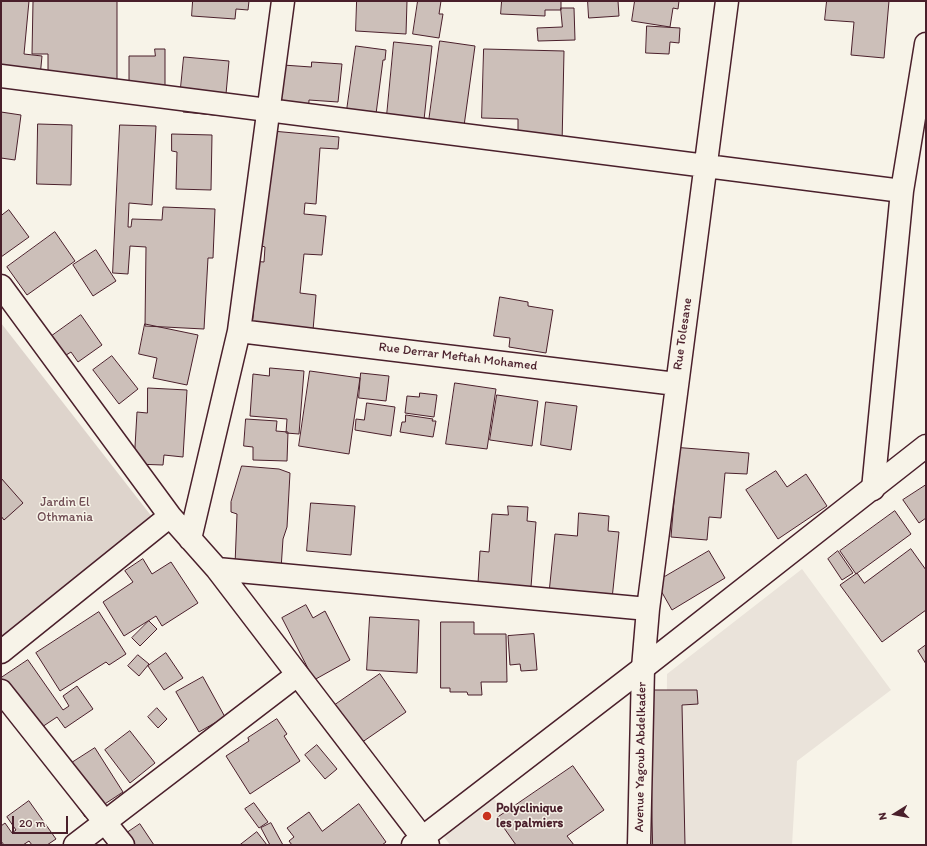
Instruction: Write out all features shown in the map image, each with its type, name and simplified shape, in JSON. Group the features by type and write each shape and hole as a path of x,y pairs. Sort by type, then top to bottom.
{"street":[{"path":"190,539 239,331 283,1"},
{"name":"Rue Tolesane","path":"643,668 648,609 676,384 727,1"},
{"path":"873,489 902,190 926,44"},
{"path":"1,76 902,190"},
{"path":"1,286 170,516 217,569 421,843 926,446"},
{"name":"Rue Derrar Meftah Mohamed","path":"239,331 676,384"},
{"path":"1,652 170,516"},
{"path":"217,569 648,609"},
{"name":"Avenue Yagoub Abdelkader","path":"639,845 643,668"},
{"path":"75,845 297,675"},
{"path":"1,691 123,845"}],"shaded area":[{"path":"802,569 891,690 797,761 792,845 666,845 667,674"},
{"name":"Polyclinique les palmiers","path":"493,797 528,845 450,845 442,834"}],"green space":[{"name":"Jardin El Othmania","path":"1,323 156,522 1,639"}],"building":[{"path":"1,1 29,1 24,54 42,56 40,77 1,70"},
{"path":"117,1 117,90 48,86 48,54 32,54 33,2"},
{"path":"193,1 249,1 248,10 236,9 235,19 192,16"},
{"path":"357,1 407,1 406,34 356,31"},
{"path":"418,1 441,1 439,14 443,14 439,38 413,34"},
{"path":"502,1 561,1 561,10 545,10 545,16 501,14"},
{"path":"588,1 618,1 619,16 589,18"},
{"path":"635,1 679,1 678,9 673,8 670,27 632,21"},
{"path":"827,1 889,1 884,58 851,55 854,22 825,20"},
{"path":"561,8 574,8 575,40 538,41 537,28 562,27"},
{"path":"647,26 680,28 679,43 670,42 669,54 646,53"},
{"path":"440,41 475,46 464,126 429,121"},
{"path":"394,42 432,46 423,129 386,126"},
{"path":"356,46 386,50 385,60 383,60 376,114 347,110"},
{"path":"155,49 165,49 165,96 129,84 129,56 155,56"},
{"path":"484,49 564,51 562,145 518,144 518,119 482,118"},
{"path":"184,57 229,61 224,116 183,112 184,97 180,97"},
{"path":"312,62 342,64 338,102 309,100 308,117 279,117 283,65 311,67"},
{"path":"1,112 21,115 15,160 1,158"},
{"path":"38,124 72,125 71,185 37,184"},
{"path":"120,125 156,126 152,205 129,203 128,227 131,227 132,219 162,220 163,207 215,209 213,258 208,258 204,329 145,326 146,247 130,246 128,274 113,273"},
{"path":"272,131 339,137 338,149 320,148 316,204 305,203 304,214 326,216 322,255 304,254 300,293 316,295 312,342 251,336 255,296 249,295 252,261 264,262 265,247 262,246"},
{"path":"172,134 212,135 211,190 176,189 177,152 172,151"},
{"path":"9,210 29,237 1,257 1,216"},
{"path":"55,232 75,261 27,295 7,267"},
{"path":"96,250 116,281 93,296 73,265"},
{"path":"500,297 528,302 528,306 553,310 546,353 509,347 510,338 494,336"},
{"path":"81,315 102,345 78,362 71,352 63,357 49,338"},
{"path":"145,324 198,335 187,385 153,378 157,358 139,354"},
{"path":"112,356 138,389 119,404 93,370"},
{"path":"270,368 304,371 299,434 286,433 287,419 250,416 253,374 269,376"},
{"path":"310,371 360,378 349,454 299,446"},
{"path":"361,373 389,376 386,401 359,398"},
{"path":"455,383 496,389 487,449 446,444"},
{"path":"148,388 187,390 183,457 164,455 163,465 134,464 137,412 147,413"},
{"path":"420,393 437,395 434,417 405,413 407,396 419,397"},
{"path":"497,395 538,401 532,446 490,440"},
{"path":"546,402 577,406 571,450 541,445"},
{"path":"367,403 395,407 391,436 355,430 356,419 364,420"},
{"path":"406,415 433,419 432,421 436,421 433,437 400,432 402,422 405,422"},
{"path":"246,419 277,421 276,431 288,432 287,461 253,460 253,447 244,446"},
{"path":"672,447 749,453 747,474 725,473 721,518 709,517 707,540 671,537 675,489 668,488"},
{"path":"242,466 279,469 290,473 287,527 283,539 281,569 235,565 237,514 231,512 231,502"},
{"path":"776,471 787,487 806,474 827,506 778,539 746,490"},
{"path":"1,478 23,503 4,520 1,516"},
{"path":"926,485 926,518 919,523 903,500"},
{"path":"311,503 355,506 351,555 307,551"},
{"path":"508,506 528,507 527,521 536,522 531,587 478,583 480,551 489,552 492,514 508,515"},
{"path":"895,511 911,534 856,574 840,551"},
{"path":"579,513 609,516 608,531 619,532 612,599 549,593 555,534 577,536"},
{"path":"911,549 926,570 926,610 882,642 840,585 857,573 864,583"},
{"path":"709,551 725,578 672,610 656,582"},
{"path":"838,551 853,573 842,580 828,559"},
{"path":"143,559 152,574 171,562 198,603 162,626 156,616 124,636 103,602 133,582 125,571"},
{"path":"306,605 313,618 325,611 350,660 314,680 282,618"},
{"path":"99,612 126,654 109,665 106,662 60,691 36,653"},
{"path":"370,617 419,620 417,673 367,670"},
{"path":"149,621 157,629 140,646 132,638"},
{"path":"441,622 474,622 474,634 506,634 507,682 481,682 482,695 468,695 467,692 450,692 450,688 441,688"},
{"path":"534,634 537,670 521,671 520,664 510,665 508,636"},
{"path":"926,645 926,664 918,651"},
{"path":"166,653 183,678 164,690 148,666"},
{"path":"138,655 149,664 139,676 128,666"},
{"path":"28,660 63,710 69,706 63,696 77,686 93,709 65,728 57,717 24,739 1,705 1,678"},
{"path":"380,674 406,712 358,745 332,707"},
{"path":"203,677 225,717 199,732 176,692"},
{"path":"650,690 697,690 698,704 682,705 685,845 653,845"},
{"path":"157,708 167,719 158,728 148,717"},
{"path":"277,719 287,734 284,736 300,761 250,794 226,756 249,741 248,738"},
{"path":"130,731 155,763 130,783 105,750"},
{"path":"317,745 337,769 325,779 305,755"},
{"path":"95,748 123,792 85,817 56,773"},
{"path":"573,766 604,810 567,836 574,845 516,845 497,818"},
{"path":"29,801 56,839 47,845 32,845 29,841 23,845 4,845 1,841 1,826 5,823 12,833 16,830 7,817"},
{"path":"254,803 268,822 259,828 245,809"},
{"path":"359,804 386,842 382,845 292,845 289,841 294,837 287,828 309,812 322,831"},
{"path":"271,823 283,845 270,845 261,828"},
{"path":"140,824 154,845 113,845 112,843"},
{"path":"257,832 267,845 240,845"}],"place":[{"name":"Polyclinique les palmiers","path":"487,816"}]}
